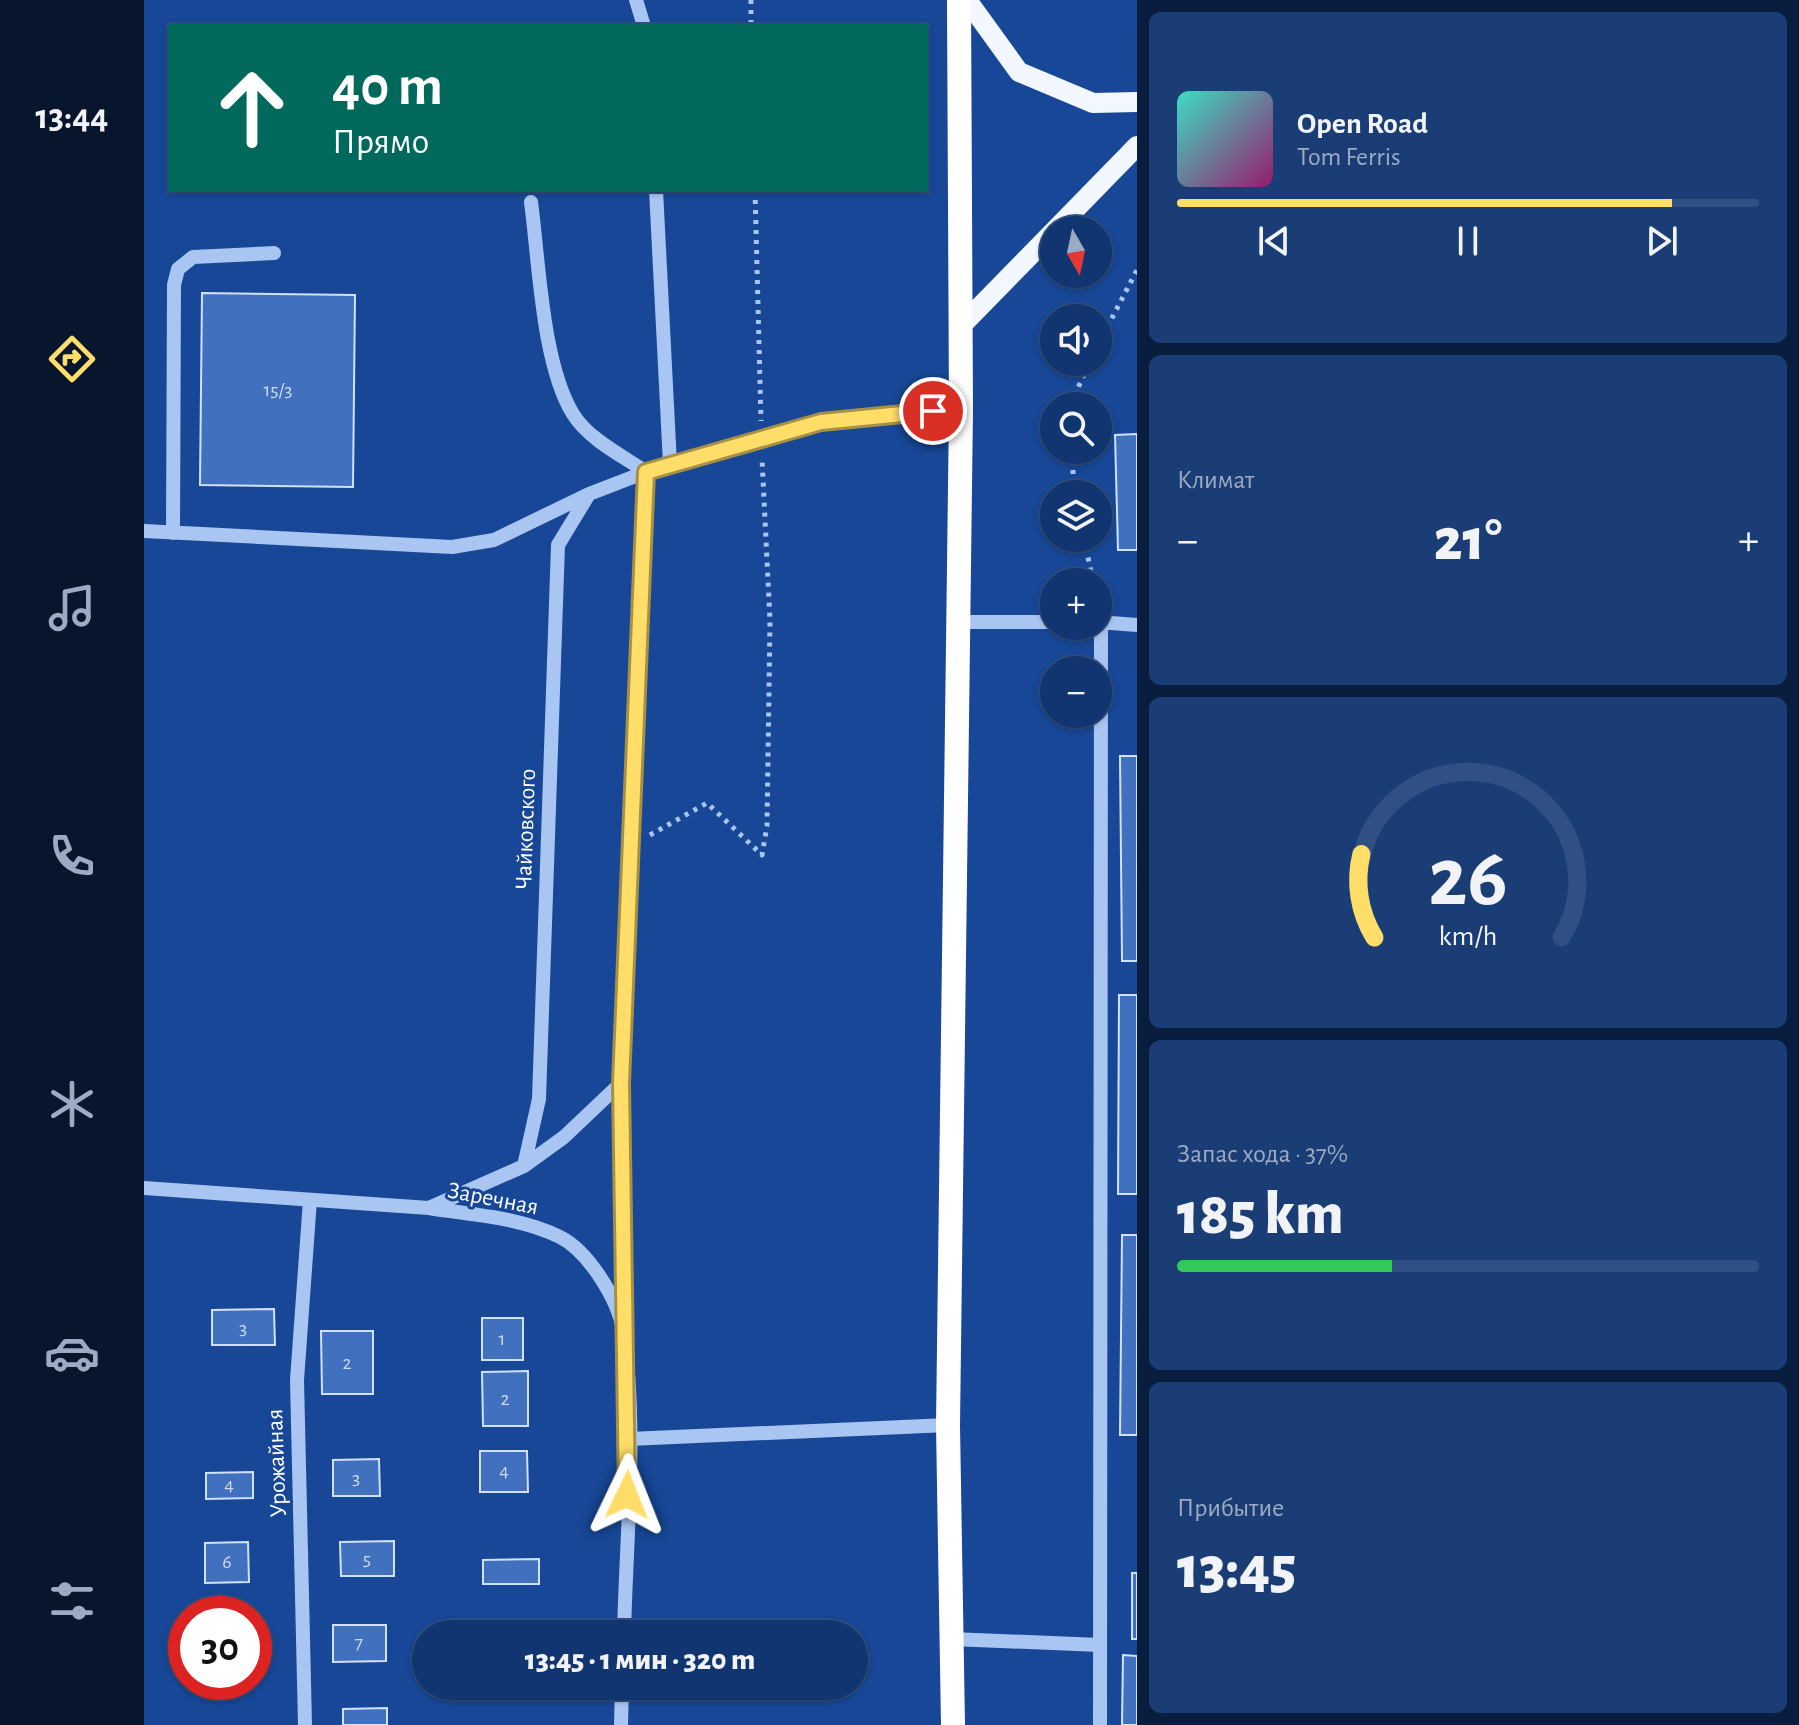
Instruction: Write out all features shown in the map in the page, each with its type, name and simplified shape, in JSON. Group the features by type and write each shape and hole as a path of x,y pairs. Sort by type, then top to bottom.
{"highway":[{"path":"953,1725 948,1425 961,409 959,0"}],"main road":[{"path":"967,0 1019,72 1093,103 1137,102"},
{"path":"1069,216 1137,146"},
{"path":"961,326 1040,246"}],"street":[{"path":"625,0 643,20"},
{"path":"636,0 643,20"},
{"path":"656,192 670,464"},
{"path":"531,202 551,355 573,415 600,440 646,472"},
{"path":"173,533 174,285 178,269 193,257 274,253"},
{"path":"144,531 452,547 494,540 589,494 646,472 821,422 961,409"},
{"path":"622,1327 621,1083 646,472"},
{"name":"Чайковского","path":"524,1166 539,1099 558,545 589,494"},
{"path":"957,622 1040,622"},
{"path":"1112,623 1137,625"},
{"path":"1100,640 1100,1725"},
{"path":"144,1188 429,1208 524,1166 564,1137 621,1083"},
{"name":"Урожайная","path":"305,1725 297,1380 310,1200"},
{"name":"Заречная","path":"429,1208 523,1223 562,1238 592,1263 622,1327 629,1439 624,1620"},
{"path":"629,1439 948,1425"},
{"path":"951,1639 1100,1645"},
{"path":"621,1725 622,1700"}],"path":[{"path":"751,0 751,24"},
{"path":"631,846 707,803 762,855 767,826 770,620 755,192"},
{"path":"1112,318 1137,270"}],"building":[{"path":"202,293 355,295 353,487 200,485"},
{"path":"1137,434 1137,550 1118,550 1115,435"},
{"path":"1120,756 1137,756 1137,961 1122,961"},
{"path":"1119,995 1137,995 1137,1194 1118,1194"},
{"path":"1122,1235 1137,1235 1137,1435 1120,1435"},
{"path":"274,1309 275,1345 212,1345 212,1310"},
{"path":"482,1318 523,1318 523,1360 482,1360"},
{"path":"321,1331 373,1331 373,1394 322,1394"},
{"path":"528,1371 528,1426 483,1426 482,1372"},
{"path":"480,1451 527,1451 528,1492 480,1492"},
{"path":"379,1459 380,1496 333,1496 333,1460"},
{"path":"253,1472 253,1498 206,1499 206,1473"},
{"path":"394,1541 394,1576 341,1576 340,1542"},
{"path":"248,1542 249,1582 205,1583 205,1543"},
{"path":"539,1559 539,1584 483,1584 483,1560"},
{"path":"1132,1573 1137,1573 1137,1639 1132,1639"},
{"path":"333,1625 386,1625 386,1661 333,1662"},
{"path":"1123,1655 1137,1656 1137,1725 1122,1725"},
{"path":"387,1708 387,1725 343,1725 343,1709"}],"route":[{"path":"627,1495 629,1439 622,1327 621,1083 646,472 821,422 933,411"}]}
